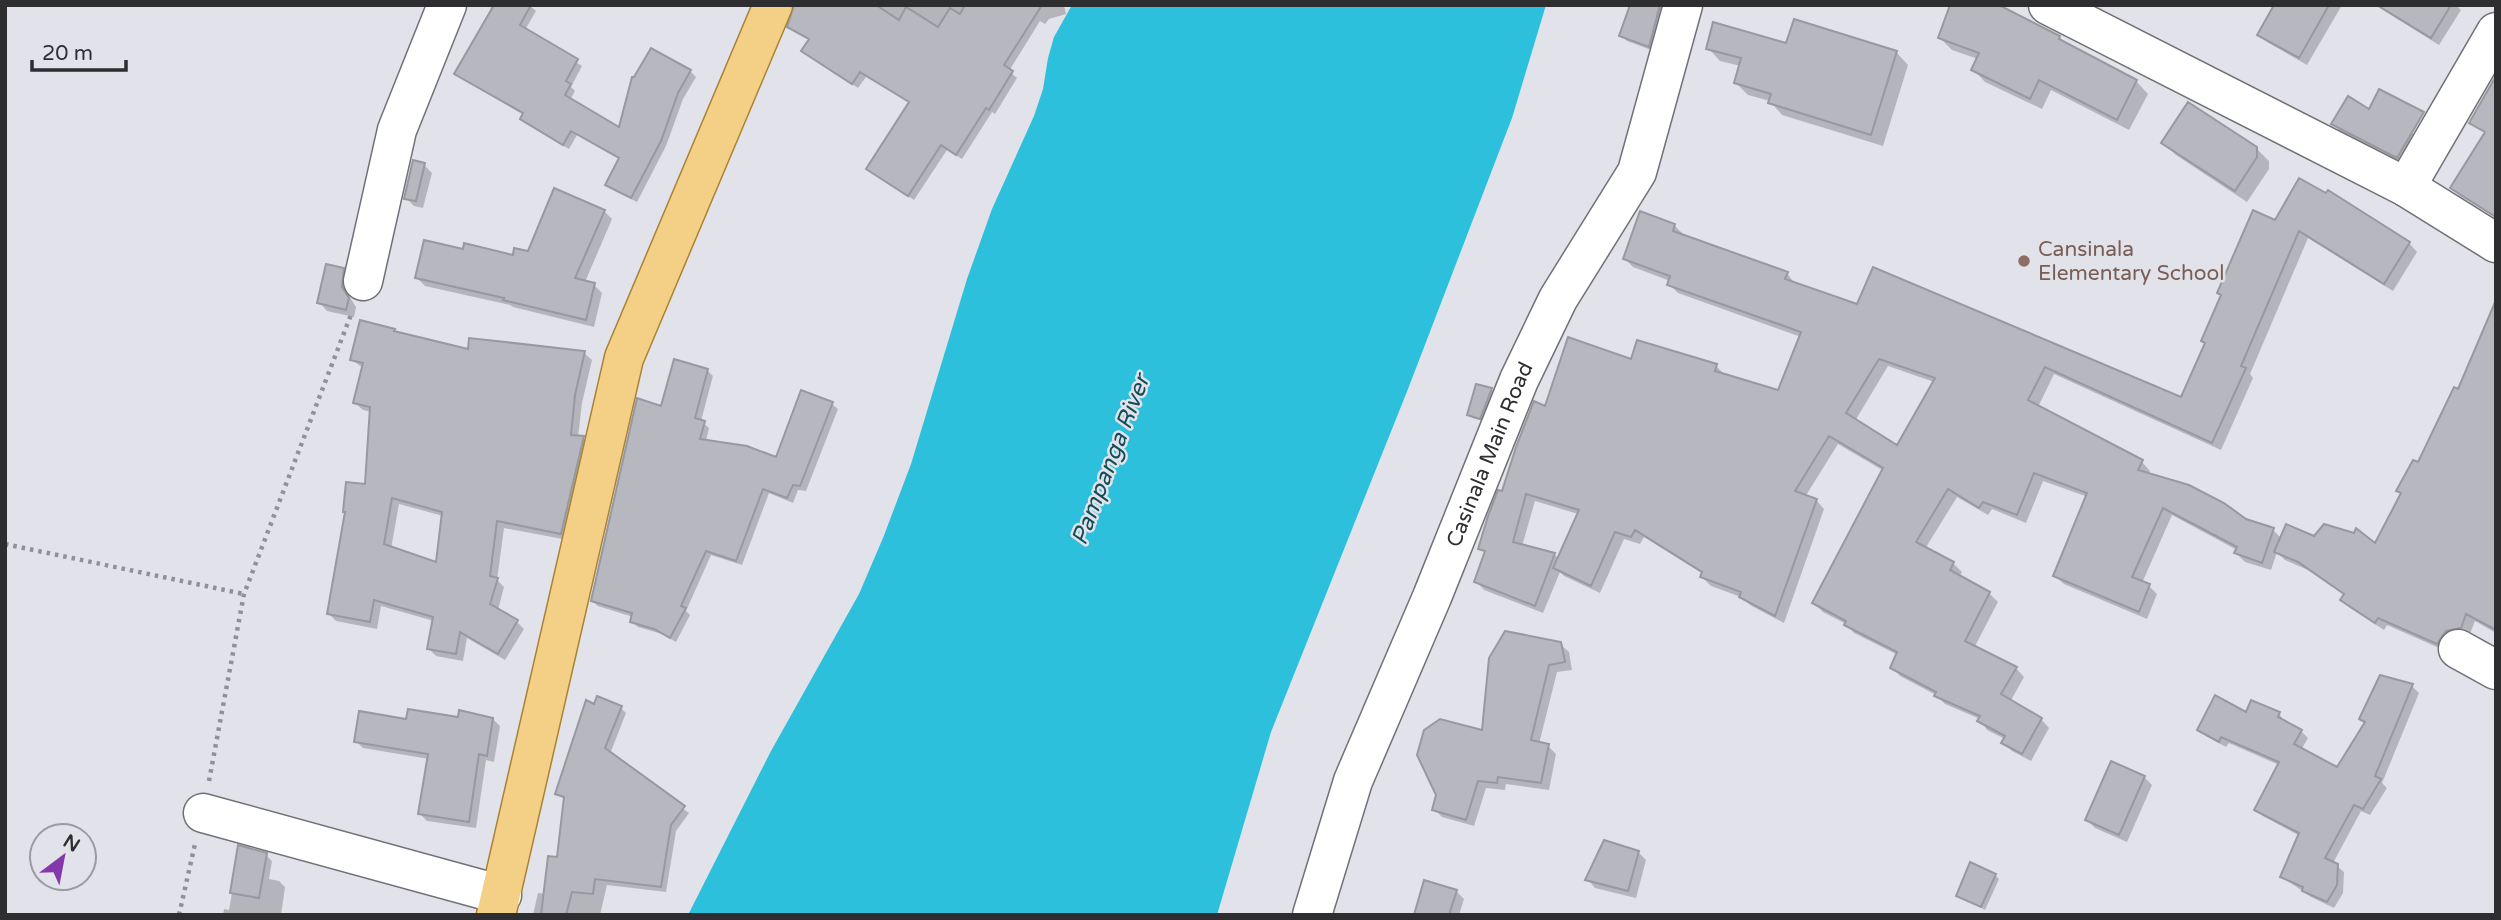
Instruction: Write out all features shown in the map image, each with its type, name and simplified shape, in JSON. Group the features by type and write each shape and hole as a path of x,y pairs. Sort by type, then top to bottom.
{"main road":[{"path":"499,905 624,358 773,5"}],"street":[{"path":"363,281 397,130 447,5"},
{"name":"Casinala Main Road","path":"1312,915 1353,781 1433,597 1520,380 1558,299 1637,172 1683,5"},
{"path":"2048,5 2406,187 2496,243"},
{"path":"2406,187 2496,32"},
{"path":"2458,649 2496,670"},
{"path":"203,813 499,905"}],"path":[{"path":"179,915 203,813 244,594 363,281"},
{"path":"5,544 244,594"}],"water":[{"name":"Pampanga River","path":"1072,5 1546,5 1512,118 1408,389 1271,732 1217,915 688,915 771,751 859,594 883,538 911,464 967,279 992,209 1034,116 1054,37"}],"building":[{"path":"494,5 531,5 520,25 578,59 566,81 571,84 565,95 619,127 632,77 651,48 691,70 678,93 661,141 631,198 605,185 619,158 571,131 563,145 520,119 523,113 454,74"},
{"path":"794,5 876,5 899,20 906,7 938,27 950,8 960,14 965,5 1042,5 1004,65 1013,71 989,110 986,108 956,155 941,145 908,196 866,169 909,102 860,72 852,84 801,51 809,39 787,27"},
{"path":"1630,5 1660,5 1649,47 1619,36"},
{"path":"1950,5 1999,5 2137,80 2117,120 2039,80 2030,99 1971,70 1979,53 1938,38"},
{"path":"2274,5 2329,5 2299,58 2257,35"},
{"path":"2377,5 2451,5 2431,38"},
{"path":"1794,19 1897,51 1871,135 1768,103 1771,94 1734,83 1741,58 1706,49 1713,22 1786,43"},
{"path":"2496,76 2496,217 2450,188 2485,132 2469,123"},
{"path":"2379,89 2424,112 2397,158 2331,124 2348,96 2369,109"},
{"path":"2188,102 2257,147 2257,157 2235,191 2161,143"},
{"path":"413,160 425,163 416,201 404,199"},
{"path":"2299,178 2326,193 2328,190 2410,242 2384,284 2299,231 2241,366 2246,368 2212,443 2045,367 2028,400 2143,460 2138,470 2189,485 2224,503 2246,519 2274,528 2262,563 2234,553 2237,547 2163,508 2132,577 2150,584 2139,612 2053,576 2087,493 2034,473 2017,515 1983,502 1979,508 1948,489 1916,542 1954,562 1950,570 1990,592 1965,641 2017,667 2001,694 2042,718 2022,754 2001,743 2005,736 1977,721 1980,716 1934,696 1936,692 1890,668 1897,652 1844,625 1846,621 1812,603 1883,468 1829,436 1795,491 1817,499 1775,616 1739,597 1741,592 1700,577 1702,572 1635,530 1631,537 1615,532 1591,586 1553,568 1579,510 1526,494 1513,542 1555,553 1535,606 1474,582 1485,551 1478,549 1488,516 1498,490 1502,491 1534,401 1545,406 1568,337 1631,359 1637,340 1717,364 1715,371 1778,390 1801,332 1667,285 1670,276 1623,259 1640,211 1675,224 1673,231 1788,272 1785,279 1857,304 1873,267 2181,397 2205,343 2201,341 2221,295 2217,293 2253,210 2275,220","holes":["1879,359 1935,378 1897,445 1846,413"]},
{"path":"554,188 605,210 575,278 595,283 586,320 415,278 424,240 463,249 464,243 513,255 514,248 528,251"},
{"path":"326,264 344,268 342,287 349,298 346,310 317,303"},
{"path":"2496,300 2496,630 2466,614 2461,628 2446,631 2437,644 2378,618 2375,623 2340,600 2344,594 2298,562 2274,552 2286,524 2314,536 2324,524 2354,533 2356,528 2375,543 2401,493 2396,491 2413,460 2418,462 2454,387 2458,389"},
{"path":"360,320 468,349 469,338 585,351 575,395 571,435 584,436 561,534 497,521 490,576 498,578 490,604 518,620 498,654 460,632 456,654 427,649 433,617 374,600 370,622 327,614 345,512 346,482 365,484 370,407 353,403 363,363 350,360","holes":["392,498 442,512 436,562 384,544"]},
{"path":"674,359 708,369 695,418 705,421 700,439 747,446 776,457 801,390 833,402 800,486 793,485 787,498 763,489 736,561 706,551 681,606 686,608 670,638 654,629 630,622 632,613 591,601 637,398 661,406"},
{"path":"1476,384 1492,388 1480,419 1467,415"},
{"path":"1505,631 1561,642 1565,662 1549,665 1531,740 1549,744 1541,783 1498,777 1497,783 1478,781 1466,820 1432,810 1436,795 1417,755 1424,730 1440,719 1482,730 1489,658"},
{"path":"2380,675 2413,684 2375,776 2381,779 2363,809 2354,805 2325,858 2338,864 2337,885 2327,902 2280,877 2299,833 2254,810 2279,762 2221,737 2219,742 2197,730 2215,695 2246,712 2251,700 2280,712 2278,717 2302,730 2294,744 2337,767 2365,722 2359,719"},
{"path":"597,696 622,706 605,748 685,806 671,825 661,887 595,879 593,894 572,892 566,915 541,915 548,856 557,857 564,797 555,794 586,700 594,704"},
{"path":"408,709 458,717 459,710 493,718 487,756 479,754 469,822 418,814 428,754 354,742 359,711 406,719"},
{"path":"2111,761 2145,776 2119,835 2085,820"},
{"path":"1604,840 1639,851 1628,891 1585,880"},
{"path":"238,845 267,853 259,898 230,893"},
{"path":"1970,862 1996,874 1981,907 1956,896"},
{"path":"1424,880 1457,890 1449,915 1414,915"}],"place":[{"name":"Cansinala Elementary School","path":"2024,261"}]}
